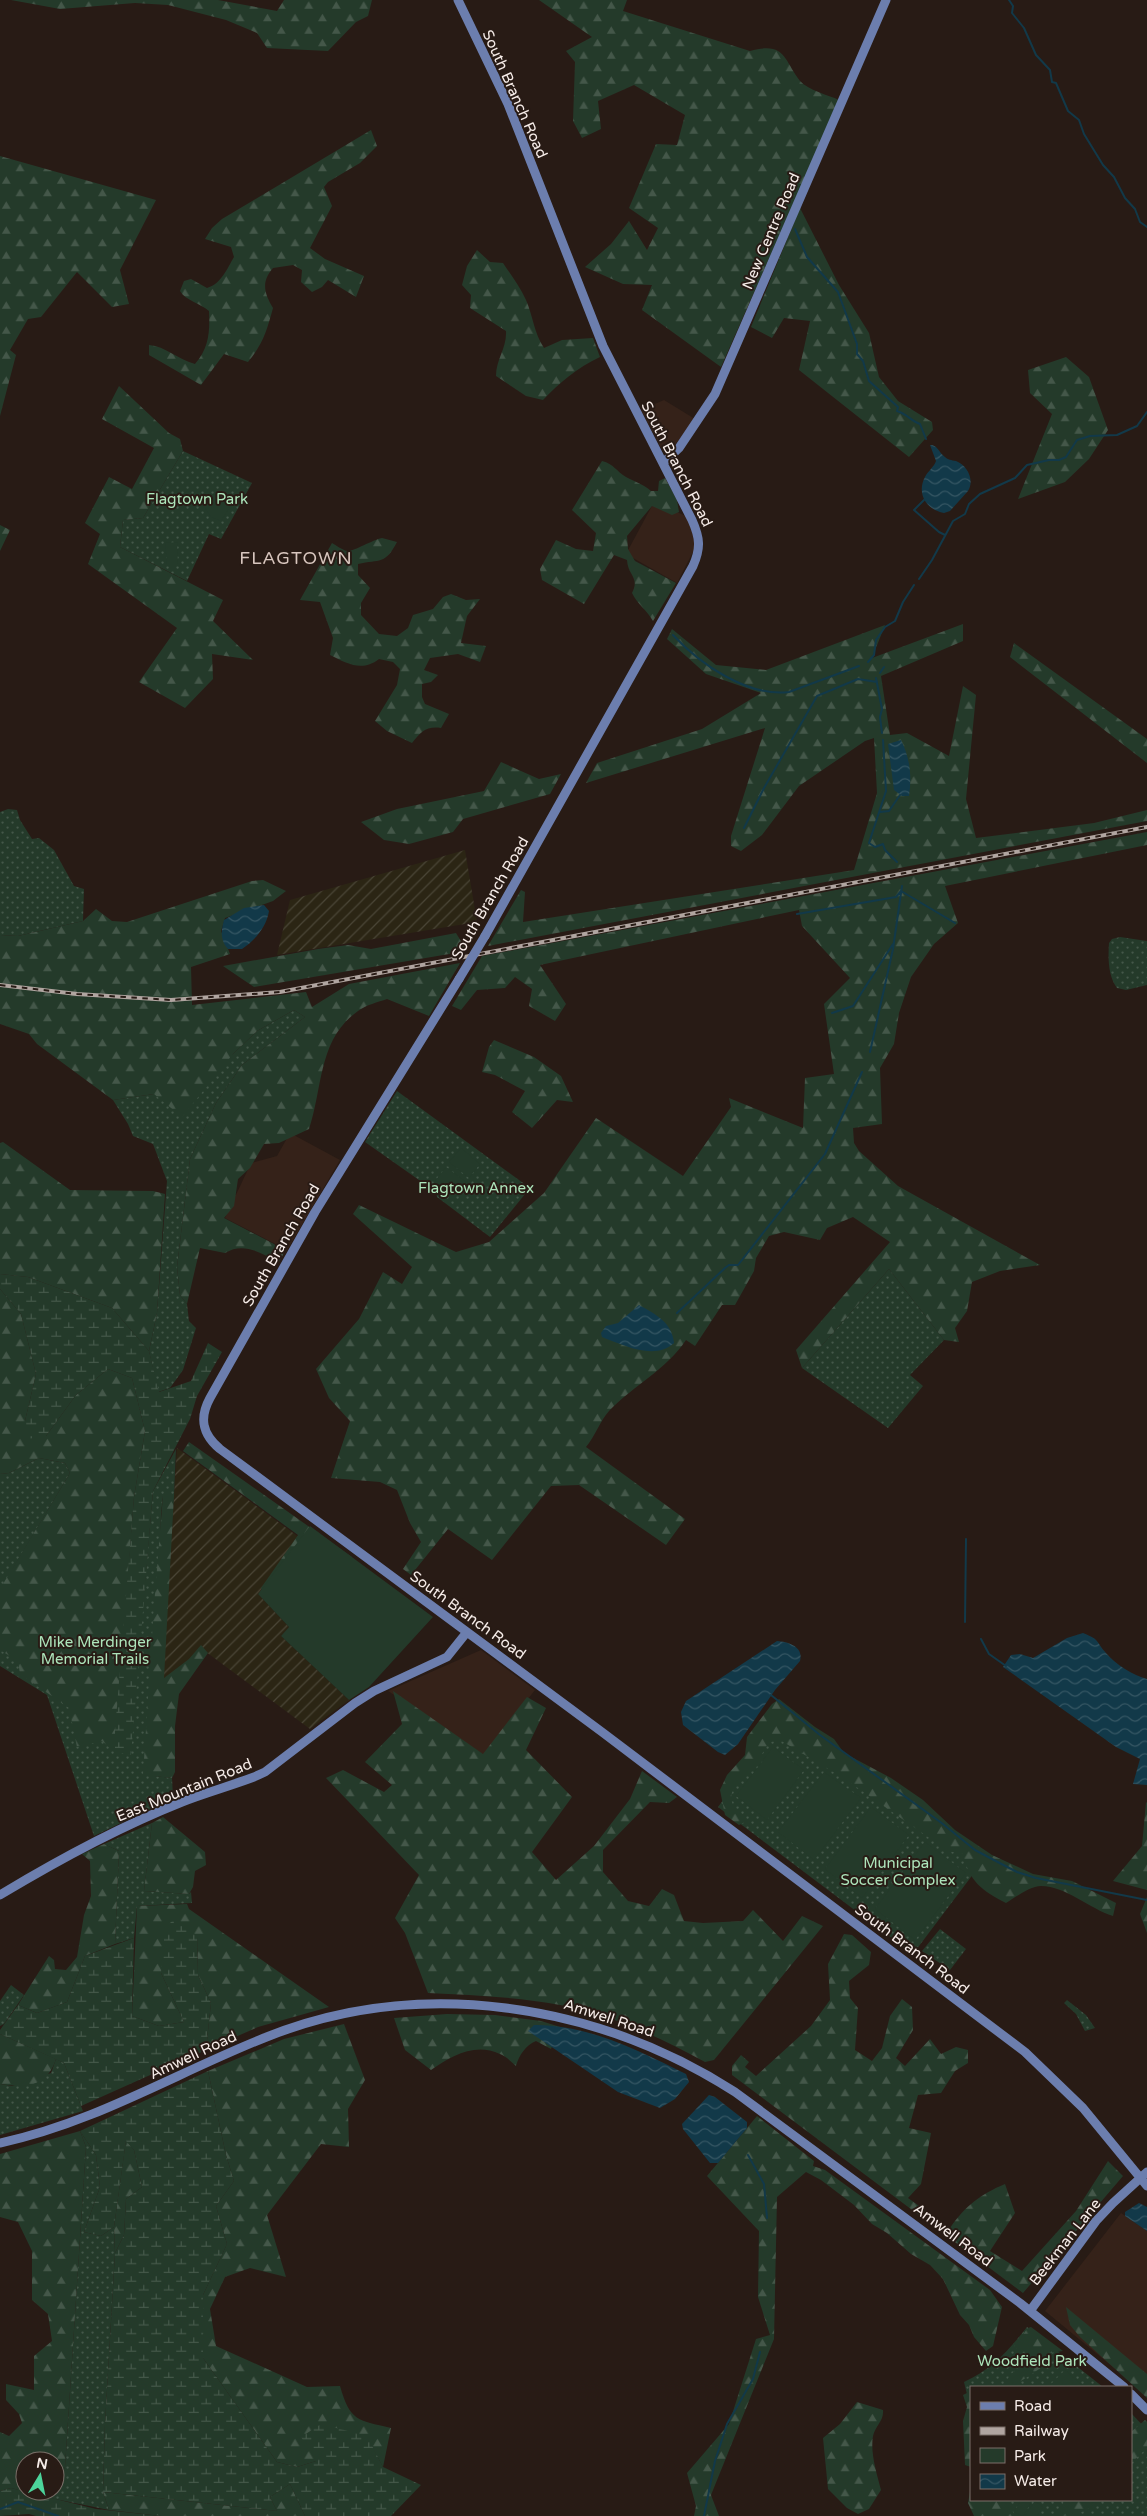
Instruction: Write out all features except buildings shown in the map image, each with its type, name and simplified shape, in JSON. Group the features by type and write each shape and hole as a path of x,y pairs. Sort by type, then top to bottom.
{"street":[{"name":"South Branch Road","path":"458,0 508,104 603,346 698,533 700,545 698,556 485,936 315,1212 210,1398 204,1411 203,1424 207,1437 220,1449 467,1632 1029,2056 1083,2108 1145,2179"},
{"name":"New Centre Road","path":"663,463 679,448 715,394 886,0"},
{"name":"East Mountain Road","path":"0,1895 81,1850 135,1823 183,1802 254,1778 265,1772 360,1700 447,1657 467,1632"},
{"name":"Amwell Road","path":"0,2143 42,2133 83,2119 265,2037 343,2014 401,2006 443,2004 480,2005 541,2012 610,2030 646,2044 712,2076 780,2124 1030,2311 1123,2386"},
{"name":"Beekman Lane","path":"1030,2311 1096,2221 1113,2203 1145,2179"},
{"path":"1132,2395 1147,2410"}],"shaded area":[{"path":"664,400 695,419 672,449 667,452 662,450 641,410"},
{"path":"654,502 686,516 694,535 695,548 677,583 626,554"},
{"path":"465,850 477,922 277,955 290,900"},
{"path":"290,1133 340,1160 287,1250 225,1218 251,1163 277,1156"},
{"path":"177,1448 300,1538 258,1594 289,1627 281,1636 349,1700 310,1729 202,1649 162,1681"},
{"path":"481,1650 535,1690 484,1755 388,1691"},
{"path":"1121,2213 1147,2231 1147,2395 1045,2311"}],"green space":[{"path":"11,0 218,0 277,11 284,0 372,0 368,16 356,22 328,51 267,48 257,33 226,20 168,5 135,3 60,9"},
{"path":"539,0 627,0 623,11 750,51 771,49 777,51 787,60 800,81 813,90 839,100 721,367 642,310 652,285 623,284 585,267 611,244 629,221 647,250 658,228 629,208 656,144 677,145 685,115 634,85 598,101 601,129 582,138 573,121 575,62 566,51 592,37"},
{"path":"371,130 377,146 360,163 328,182 324,187 332,206 310,248 325,259 364,276 356,297 328,280 322,287 312,292 301,282 302,270 293,265 273,268 265,283 265,288 273,308 264,336 248,362 224,354 201,385 149,355 149,345 166,350 195,364 206,346 209,333 209,311 186,297 180,291 184,281 191,279 207,288 212,286 223,276 234,257 231,247 205,239 212,228 222,219"},
{"path":"0,156 156,200 120,270 129,304 112,307 77,272 41,317 28,319 10,350 16,355 0,416"},
{"path":"800,208 839,285 869,333 879,377 898,401 932,422 933,430 909,457 799,370 810,321 784,318 772,338 751,327"},
{"path":"477,250 490,262 503,263 526,300 544,348 562,340 593,338 600,357 569,376 543,400 526,396 496,376 496,370 505,343 506,331 470,308 471,295 462,285 467,266"},
{"path":"1066,357 1089,377 1108,430 1089,459 1065,482 1018,499 1052,414 1030,393 1028,370"},
{"path":"119,386 169,433 180,439 183,451 143,518 123,520 120,547 223,600 213,621 253,660 212,654 213,679 185,708 139,682 177,628 88,564 100,534 85,523 109,477 132,489 154,448 102,419"},
{"name":"Flagtown Park","path":"183,451 252,483 221,539 209,534 187,581 120,547 123,520 143,518"},
{"path":"602,461 651,491 658,491 659,481 665,478 677,500 679,512 672,515 652,506 627,536 628,549 635,561 676,583 653,621 632,593 635,583 627,560 614,555 584,604 542,580 540,569 556,540 576,549 593,551 596,533 572,510"},
{"path":"214,494 233,502 221,521 211,517 205,508 205,502"},
{"path":"0,525 10,530 0,551"},
{"path":"382,538 397,542 389,554 381,560 358,564 358,575 370,588 361,603 361,615 379,634 397,636 408,628 413,615 433,609 443,597 451,594 466,600 480,599 467,616 461,643 486,646 480,662 458,654 430,658 424,670 438,675 431,682 422,684 422,697 425,704 449,714 441,728 431,728 424,731 412,743 387,731 375,721 397,685 400,669 393,662 379,659 373,663 361,666 349,664 330,655 333,638 320,602 300,600 332,543 343,550 350,551"},
{"path":"177,542 178,564 167,564 165,543"},
{"path":"963,624 963,641 881,676 890,735 907,733 949,756 963,686 976,695 966,799 976,838 1094,823 1147,810 1147,821 488,946 521,890 525,892 523,922 854,870 877,793 874,738 865,741 799,786 762,835 741,851 731,846 731,836 765,728 586,783 597,763 702,729 761,693 706,674 667,639 672,629 716,665 766,670 885,625 872,658"},
{"path":"1014,643 1147,739 1147,763 1010,657"},
{"path":"501,762 539,779 561,774 550,794 463,819 453,832 409,844 384,840 361,822 397,809 484,791"},
{"path":"8,809 17,810 20,820 32,839 39,838 54,850 74,886 84,889 83,921 18,936 0,935 0,812"},
{"path":"1147,832 1147,845 945,886 958,923 934,944 911,977 899,1013 894,1044 880,1068 882,1124 853,1128 854,1143 859,1151 898,1186 1040,1265 1000,1271 972,1282 967,1311 955,1328 959,1342 944,1340 889,1269 802,1368 796,1350 890,1242 853,1217 827,1228 820,1240 784,1232 769,1236 756,1258 754,1271 735,1305 722,1305 695,1346 686,1340 669,1360 609,1411 586,1447 685,1519 666,1545 579,1485 551,1486 492,1560 448,1529 411,1575 403,1569 421,1542 410,1523 397,1490 380,1482 331,1478 350,1421 329,1398 316,1369 359,1319 383,1272 402,1284 412,1267 353,1214 359,1205 456,1252 489,1242 544,1193 596,1118 683,1176 731,1107 729,1098 803,1128 805,1078 834,1074 824,1004 850,978 802,926 799,910 540,965 566,1004 555,1021 529,1006 532,989 515,977 505,988 477,990 461,1010 452,1006 482,956"},
{"path":"263,880 286,891 273,901 225,918 221,931 230,954 191,967 192,1005 306,992 312,1007 349,984 460,963 429,1016 387,999 361,1009 345,1022 335,1035 329,1050 309,1129 279,1143 264,1144 250,1168 238,1179 234,1206 224,1218 274,1244 284,1253 279,1262 246,1248 239,1248 225,1253 200,1248 187,1304 180,1295 177,1267 190,1159 216,1103 242,1065 305,1017 294,1010 257,1031 233,1054 182,1117 154,1094 113,1100 37,1044 29,1034 0,1024 0,935 18,936 83,921 96,909 112,921 127,922 252,881"},
{"path":"456,933 467,951 254,987 223,966 348,945 371,949"},
{"path":"1120,937 1147,941 1147,985 1126,990 1117,988 1114,983 1109,967 1109,943 1112,939"},
{"path":"294,1010 305,1017 242,1065 216,1103 190,1159 177,1267 180,1295 187,1304 189,1321 196,1328 183,1370 170,1388 158,1392 149,1351 157,1313 167,1181 153,1144 133,1136 113,1100 154,1094 233,1054 257,1031"},
{"path":"494,1040 534,1057 561,1076 573,1102 557,1100 532,1128 512,1112 525,1091 495,1075 482,1072 489,1047"},
{"name":"Flagtown Annex","path":"397,1091 530,1188 490,1237 437,1197 436,1192 365,1142"},
{"path":"3,1142 70,1190 153,1191 165,1194 157,1313 149,1351 112,1308 28,1277 0,1274 0,1143"},
{"path":"461,1148 480,1164 469,1178 449,1162"},
{"path":"446,1167 466,1182 455,1197 435,1181"},
{"path":"889,1269 944,1340 910,1375 923,1386 888,1428 802,1368"},
{"path":"0,1274 28,1277 112,1308 149,1351 159,1392 191,1381 208,1343 222,1352 197,1396 190,1419 153,1491 131,1755 115,1752 115,1731 134,1497 145,1431 132,1378 108,1369 76,1395 46,1436 27,1439 25,1421 36,1374 21,1314 0,1289"},
{"path":"0,1289 21,1314 36,1374 25,1421 46,1436 76,1395 108,1369 132,1378 145,1431 134,1497 115,1752 102,1741 77,1747 69,1708 20,1674 18,1661 0,1650 0,1589 70,1473 65,1463 39,1458 9,1473 0,1474"},
{"path":"189,1442 352,1557 266,1596 261,1588 298,1535 183,1451"},
{"name":"Mike Merdinger Memorial Trails","path":"176,1449 174,1496 163,1496 161,1514 155,1776 172,1778 173,1798 94,1836 47,1695 0,1666 0,1474 9,1473 39,1458 65,1463 70,1473 12,1570 144,1593 153,1491"},
{"path":"163,1495 174,1496 164,1678 189,1659 201,1645 208,1653 179,1694 175,1726 175,1772 172,1778 143,1775"},
{"path":"310,1526 433,1617 369,1687 349,1700 281,1636 289,1627 258,1594"},
{"path":"393,1691 483,1754 527,1697 546,1708 526,1750 572,1797 532,1852 556,1880 594,1846 630,1799 642,1771 677,1797 669,1803 650,1802 603,1850 603,1872 628,1901 649,1906 662,1889 674,1895 684,1921 703,1923 743,1921 753,1910 783,1941 802,1916 823,1926 714,2060 705,2062 635,2028 579,2009 511,1998 428,1993 405,1933 395,1918 419,1875 326,1778 343,1770 384,1792 392,1785 365,1762 402,1724"},
{"path":"779,1699 834,1739 844,1753 891,1778 923,1800 955,1830 992,1855 1033,1874 1072,1881 1116,1903 1113,1916 1069,1894 1050,1887 1037,1886 1006,1903 998,1899 983,1889 973,1878 963,1854 948,1851 845,1779 780,1740 770,1742 755,1765 732,1793 733,1805 745,1822 739,1825 725,1815 720,1790 727,1775 745,1755 747,1737 772,1704"},
{"name":"Municipal Soccer Complex","path":"779,1724 983,1861 913,1954 718,1807"},
{"path":"773,1747 804,1770 767,1820 736,1796"},
{"path":"824,1772 861,1798 814,1860 778,1832"},
{"path":"1146,1802 1147,1890 1113,1881 1142,1846"},
{"path":"871,1807 909,1835 862,1898 825,1869"},
{"path":"163,1817 205,1852 206,1865 195,1871 193,1887 189,1894 144,1891 152,1823"},
{"path":"152,1823 144,1891 189,1894 191,1892 192,1903 137,1906 134,1938 115,1944 119,1851 104,1844"},
{"path":"925,1842 966,1873 915,1940 875,1909"},
{"path":"104,1844 119,1851 115,1944 85,1956 67,2002 37,2013 18,2005 49,1956 54,1960 55,1969 66,1970 77,1957 84,1915 91,1896 90,1861 82,1854"},
{"path":"1147,1897 1147,1933 1140,1914"},
{"path":"187,1904 189,1909 329,2007 258,2027 206,2050 211,2003 198,1975 197,1936 161,1973 184,2022 159,2026 132,2016 137,1906"},
{"path":"175,1918 197,1936 198,1975 211,2003 206,2050 81,2106 64,2063 0,2034 0,2030 18,2005 37,2013 67,2002 85,1956 134,1938 132,2016 159,2026 184,2022 161,1973 165,1928"},
{"path":"940,1929 966,1949 950,1970 922,1951"},
{"path":"844,1934 852,1935 871,1952 869,1965 849,1981 850,1998 858,2008 855,2050 872,2061 882,2048 890,2016 902,1999 912,2007 913,2030 896,2058 905,2066 930,2039 941,2054 956,2047 968,2050 968,2063 955,2071 941,2093 918,2095 909,2128 931,2133 921,2184 908,2198 950,2228 974,2202 988,2192 1005,2184 1015,2213 990,2251 1022,2271 1076,2211 1108,2161 1123,2176 1023,2293 732,2075 732,2066 741,2055 749,2062 745,2067 756,2076 811,2026 830,2000 828,1964"},
{"path":"11,1985 24,1995 4,2024 0,2026 0,2001"},
{"path":"1067,2000 1086,2015 1095,2028 1085,2031 1076,2014 1064,2003"},
{"path":"447,2014 495,2015 541,2021 586,2035 556,2036 551,2049 536,2041 523,2051 516,2066 502,2055 481,2049 464,2052 431,2070 405,2050 394,2018"},
{"path":"344,2024 365,2080 348,2109 349,2147 321,2144 267,2215 286,2277 250,2268 225,2277 210,2309 216,2346 307,2387 340,2386 347,2406 352,2413 370,2423 391,2428 383,2467 366,2436 316,2461 297,2467 277,2462 203,2358 203,2295 227,2244 216,2206 234,2181 226,2155 208,2071 284,2039"},
{"path":"0,2034 56,2059 47,2075 34,2084 18,2086 0,2084"},
{"path":"56,2059 64,2063 83,2111 0,2135 0,2084 12,2086 51,2073"},
{"path":"208,2071 226,2155 234,2181 216,2206 227,2244 203,2295 203,2358 277,2462 297,2467 316,2461 301,2437 321,2424 367,2436 383,2467 421,2485 391,2516 305,2516 290,2484 270,2497 277,2511 103,2492 115,2253 124,2235 126,2199 142,2187 134,2150 126,2141 114,2227 101,2236 84,2232 100,2187 96,2155 80,2131"},
{"path":"757,2116 814,2161 813,2166 825,2170 990,2290 1002,2307 993,2346 986,2351 974,2337 969,2325 960,2315 943,2279 930,2265 911,2254 887,2233 872,2224 854,2205 821,2180 806,2172 777,2197 774,2339 711,2495 719,2516 694,2516 696,2506 687,2473 729,2424 756,2339 770,2335 758,2297 759,2231 707,2176"},
{"path":"80,2131 96,2155 100,2187 84,2232 101,2236 114,2227 115,2253 103,2492 109,2510 65,2501 65,2467 86,2147"},
{"path":"80,2131 86,2147 65,2467 65,2451 15,2451 15,2489 11,2488 0,2491 0,2432 9,2436 22,2423 19,2414 6,2400 6,2384 34,2390 34,2356 52,2341 48,2314 32,2300 32,2251 18,2222 0,2217 0,2154"},
{"path":"126,2140 134,2150 142,2187 126,2199 124,2235 115,2253 114,2227"},
{"path":"1066,2307 1147,2374 1147,2398 1080,2337 1070,2325"},
{"name":"Woodfield Park","path":"1027,2327 1102,2386 970,2386 970,2407 964,2382 991,2365 1014,2343"},
{"path":"1031,2327 1063,2351 1050,2353 1050,2363 1014,2384 1003,2386 1011,2374 1025,2362 1024,2356 1014,2346 1028,2328"},
{"path":"1065,2370 1083,2386 1049,2386"},
{"path":"970,2392 970,2467 965,2465 963,2421 967,2407 963,2395"},
{"path":"857,2402 883,2410 882,2417 874,2432 872,2443 874,2463 881,2490 869,2509 858,2514 847,2508 828,2489 823,2438 840,2424"},
{"path":"1132,2414 1147,2430 1147,2516 986,2516 976,2501 1132,2501"},
{"path":"1145,2420 1147,2422 1147,2448 1132,2462 1132,2431"},
{"path":"290,2484 305,2516 161,2516 109,2510 103,2492 277,2511 270,2497"},
{"path":"11,2488 15,2489 15,2501 64,2501 96,2509 161,2516 36,2516 29,2514 0,2516 0,2491"},
{"path":"970,2492 970,2501 1008,2501 1015,2516 974,2516 968,2503"},
{"path":"1020,2501 1032,2501 1023,2516 1014,2512"},
{"path":"1035,2501 1043,2507 1037,2516 1025,2516"},
{"path":"1064,2501 1099,2501 1081,2512 1059,2516"}],"water":[{"path":"930,445 937,448 947,459 956,461 964,466 969,473 971,482 968,491 950,511 944,513 928,505 923,495 922,489 925,477 936,461"},
{"path":"901,740 910,767 909,796 902,796 894,790 888,744"},
{"path":"264,905 269,911 268,917 259,933 242,949 228,949 222,935 224,920 244,908"},
{"path":"639,1305 657,1315 666,1324 673,1336 674,1343 658,1351 648,1351 629,1347 602,1337 601,1333 606,1326 618,1323"},
{"path":"1083,1633 1095,1639 1110,1657 1120,1665 1136,1675 1147,1679 1147,1785 1133,1784 1140,1759 1116,1747 1003,1667 1011,1655 1020,1654 1033,1658 1067,1638"},
{"path":"777,1641 791,1644 798,1649 801,1656 800,1661 775,1690 738,1744 725,1755 718,1752 683,1725 681,1712 686,1701"},
{"path":"534,2025 573,2029 612,2040 686,2074 689,2082 675,2099 660,2108 618,2092 528,2031"},
{"path":"709,2095 715,2097 747,2122 747,2128 718,2163 710,2163 683,2129 682,2124"},
{"path":"1139,2203 1147,2207 1147,2231 1125,2216 1125,2212"}],"waterway":[{"path":"1009,0 1013,6 1012,13 1024,28 1036,55 1050,70 1052,82 1056,83 1068,111 1079,120 1084,134 1103,165 1114,177 1125,198 1135,209 1140,222 1147,227"},
{"path":"795,229 807,257 838,292 857,344 857,354 863,361 869,381 898,407 897,411 920,424 926,439"},
{"path":"919,579 932,560 953,521 965,514 969,504 980,494 1015,478 1027,465 1049,460 1059,460 1066,457 1077,440 1090,436 1117,435 1137,426 1147,412"},
{"path":"924,500 914,510 945,535"},
{"path":"868,662 874,655 876,640 885,627 895,621 903,602 914,585"},
{"path":"673,635 697,657 725,676 741,684 773,692 789,692 859,666"},
{"path":"880,673 884,667"},
{"path":"876,678 882,709 880,717 882,733"},
{"path":"744,828 764,788 817,696 858,679 877,682"},
{"path":"883,740 886,791 869,843 875,847 883,844 885,850 897,862"},
{"path":"880,812 889,811 900,795"},
{"path":"870,1052 893,949 902,886"},
{"path":"797,914 896,897 901,891 955,923"},
{"path":"832,1013 853,1006 893,944"},
{"path":"677,1313 725,1268 729,1265 738,1265 825,1154 862,1072"},
{"path":"965,1622 966,1539"},
{"path":"981,1639 989,1654 1006,1666"},
{"path":"771,1695 820,1735 943,1824 975,1850 1017,1872 1036,1878 1147,1900"},
{"path":"748,2155 764,2184 767,2218"},
{"path":"704,2516 715,2461 727,2424 753,2379 760,2352"},
{"path":"0,2509 18,2502 58,2516"}],"railway":[{"path":"0,985 77,994 171,1000 280,992 1147,827"}],"district":[{"name":"FLAGTOWN","path":"296,558"}]}
